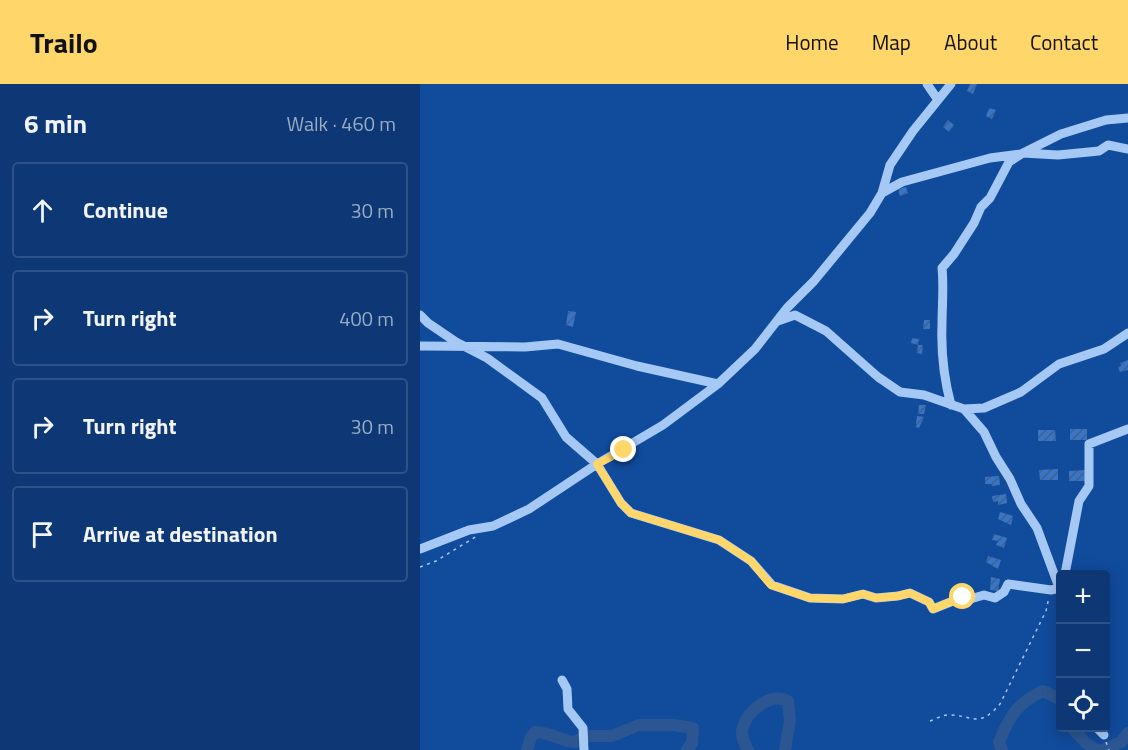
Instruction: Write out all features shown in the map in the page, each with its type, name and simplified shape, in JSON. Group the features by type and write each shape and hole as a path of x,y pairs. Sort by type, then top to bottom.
{"street":[{"path":"927,84 938,100"},
{"path":"420,549 469,530 493,526 529,509 597,464 663,425 718,384 755,349 787,308 814,280 863,221 882,193 890,165 913,131 951,84"},
{"path":"951,405 945,383 941,327 944,288 942,268 974,223 981,207 990,198 1008,162 1060,134 1106,120 1128,118"},
{"path":"882,193 902,182 990,158 1023,153 1058,155 1099,151 1108,145 1128,149"},
{"path":"420,315 463,345 487,358 542,398 566,437 597,464 621,503 631,513 719,540 751,561 771,585 810,598 843,599 863,594 876,598 910,593 929,602 933,609 963,597 966,600 984,595 995,598 1004,592 1008,584 1056,589"},
{"path":"778,321 795,315 826,331 878,377 900,392 924,395 964,409 984,408 1021,392 1059,364 1104,349 1128,333"},
{"path":"420,346 525,347 558,344 637,366 718,384"},
{"path":"964,409 984,432 1021,504 1037,528 1056,586"},
{"path":"1066,570 1079,501 1089,486 1089,444 1128,429"},
{"path":"562,680 567,689 568,709 583,728 584,750"}],"path":[{"path":"420,567 436,561 478,536"},
{"path":"930,721 944,715 984,719 990,715 999,704 1056,591"}],"building":[{"path":"970,84 977,84 973,94 967,91"},
{"path":"989,108 996,110 992,119 986,116"},
{"path":"948,120 954,125 949,132 943,127"},
{"path":"906,187 908,193 900,196 898,189"},
{"path":"568,311 576,312 573,327 566,325"},
{"path":"924,320 930,320 930,329 923,329"},
{"path":"912,338 919,339 918,345 911,343"},
{"path":"918,345 923,345 922,354 917,353"},
{"path":"1128,360 1128,370 1120,372 1118,367 1121,366 1120,363"},
{"path":"919,405 926,405 924,414 918,414"},
{"path":"917,416 924,417 919,428 916,427"},
{"path":"1070,429 1087,429 1087,440 1070,440"},
{"path":"1038,430 1055,430 1056,441 1038,441"},
{"path":"1058,469 1058,480 1040,480 1039,470"},
{"path":"1086,470 1086,481 1069,481 1069,471"},
{"path":"999,476 1000,485 985,484 985,477"},
{"path":"1006,494 1007,503 998,505 998,501 993,502 992,496"},
{"path":"1000,512 1013,516 1011,525 998,519"},
{"path":"994,534 1007,538 1004,548 996,545 998,541 992,540"},
{"path":"988,556 1001,560 998,569 986,562"},
{"path":"991,577 1000,579 998,591 990,590"}],"waterway":[{"path":"1002,750 999,742 1015,711 1021,705 1043,691 1056,697"},
{"path":"748,750 742,733 746,721 761,704 774,699 788,701 790,720 785,750"},
{"path":"527,750 535,732 575,742 586,736 612,736 639,725 674,725 693,728 692,743 687,750"},
{"path":"1076,732 1096,750"},
{"path":"1102,750 1121,742 1128,733"}],"route":[{"path":"624,450 597,464 621,503 631,513 719,540 751,561 771,585 810,598 843,599 863,594 876,598 910,593 929,602 933,609 963,597"}]}
